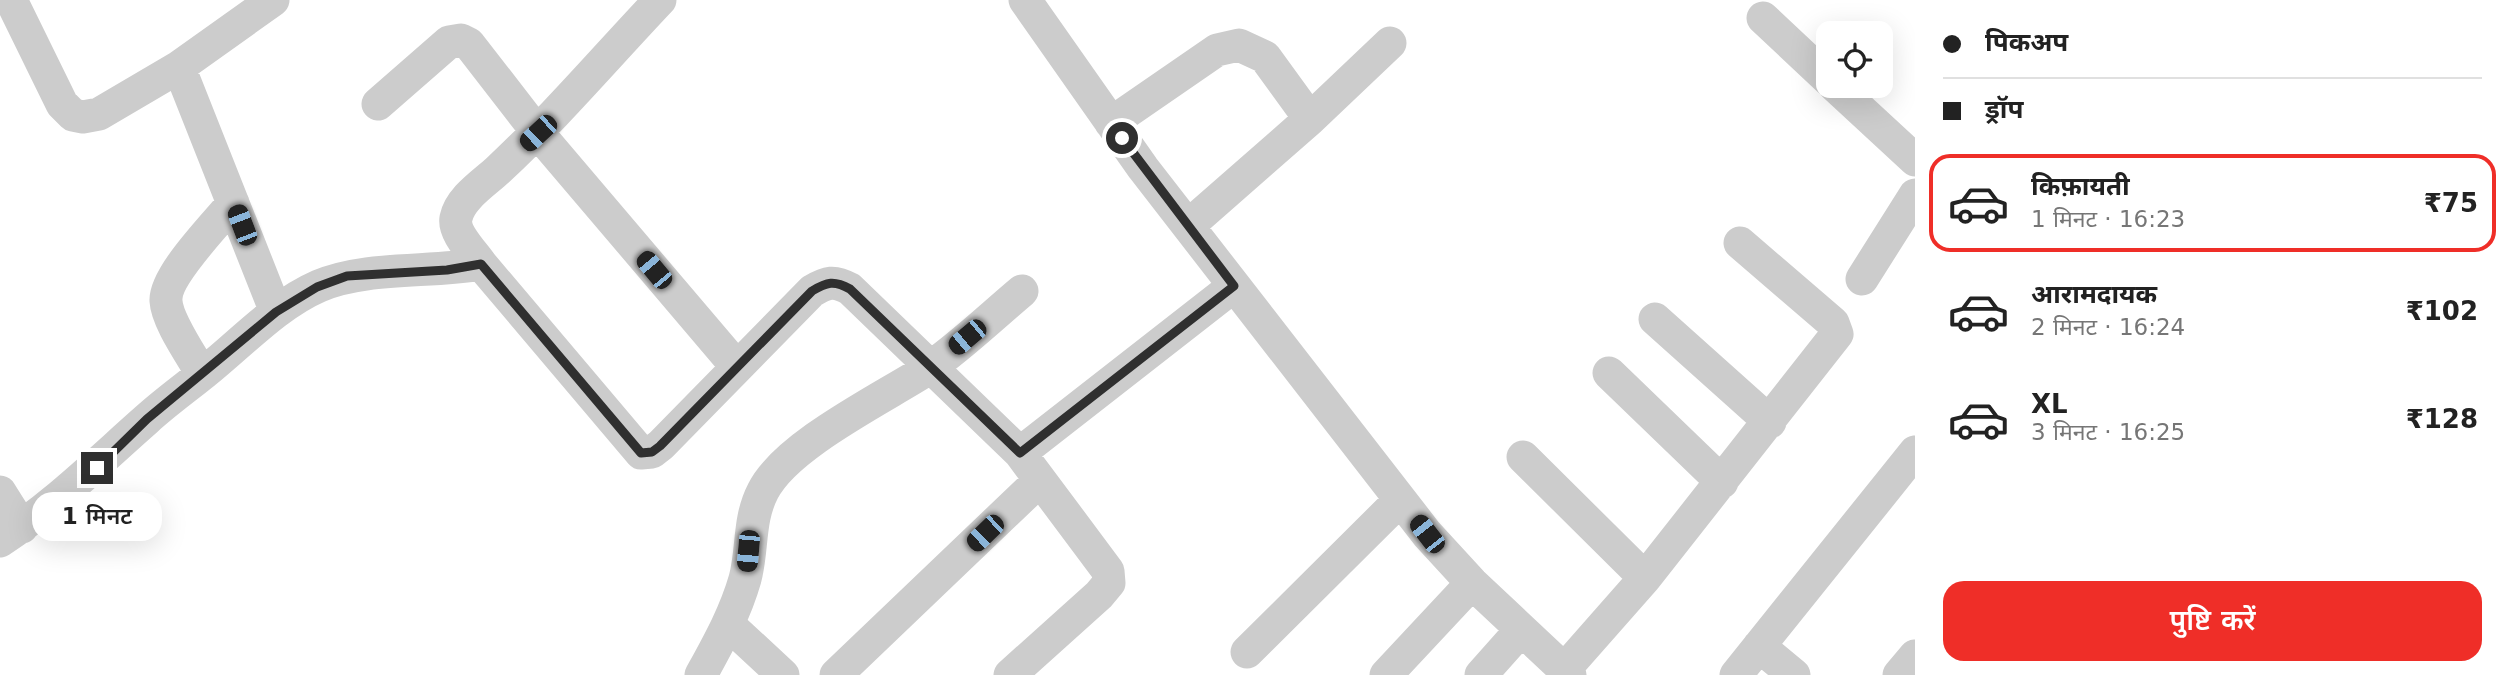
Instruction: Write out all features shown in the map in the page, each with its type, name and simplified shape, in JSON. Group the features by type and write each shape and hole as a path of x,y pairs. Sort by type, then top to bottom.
{"street":[{"path":"11,0 62,104 73,115 83,117 99,114 179,67 273,0"},
{"path":"660,0 538,133 469,197 458,211 455,222 461,235 481,264 641,453 652,452 660,446 812,291 826,283 837,281 850,289 1020,453 1108,571 1109,583 1010,675"},
{"path":"1025,0 1111,123 1188,226 1400,500 1472,583 1567,672 1770,422 1837,334 1833,323 1740,243"},
{"path":"1763,18 1816,68"},
{"path":"379,104 449,42 461,40 469,44 538,133 737,368"},
{"path":"1188,226 1310,119 1390,43"},
{"path":"1111,123 1217,50 1239,45 1265,57 1310,119"},
{"path":"179,67 276,312"},
{"path":"1848,98 1915,160"},
{"path":"1862,279 1915,195"},
{"path":"202,374 169,312 166,300 169,283 233,203"},
{"path":"0,492 11,534 97,468 147,419 276,312 317,287 347,276 447,270 481,264"},
{"path":"1020,453 1234,286"},
{"path":"701,675 729,625 746,577 751,525 763,490 782,466 820,437 930,367 1022,292"},
{"path":"1655,319 1770,422"},
{"path":"1609,373 1722,482"},
{"path":"1736,675 1915,452"},
{"path":"1523,457 1645,578"},
{"path":"836,675 1040,480"},
{"path":"1247,652 1400,500"},
{"path":"1386,675 1472,583"},
{"path":"729,625 783,675"},
{"path":"1481,675 1521,630"},
{"path":"1759,646 1794,675"},
{"path":"1899,675 1915,656"}],"route":[{"path":"97,468 147,419 276,312 317,287 347,276 447,270 481,264 641,453 652,452 660,446 812,291 826,283 837,281 850,289 1020,453 1234,286 1122,138"}]}
